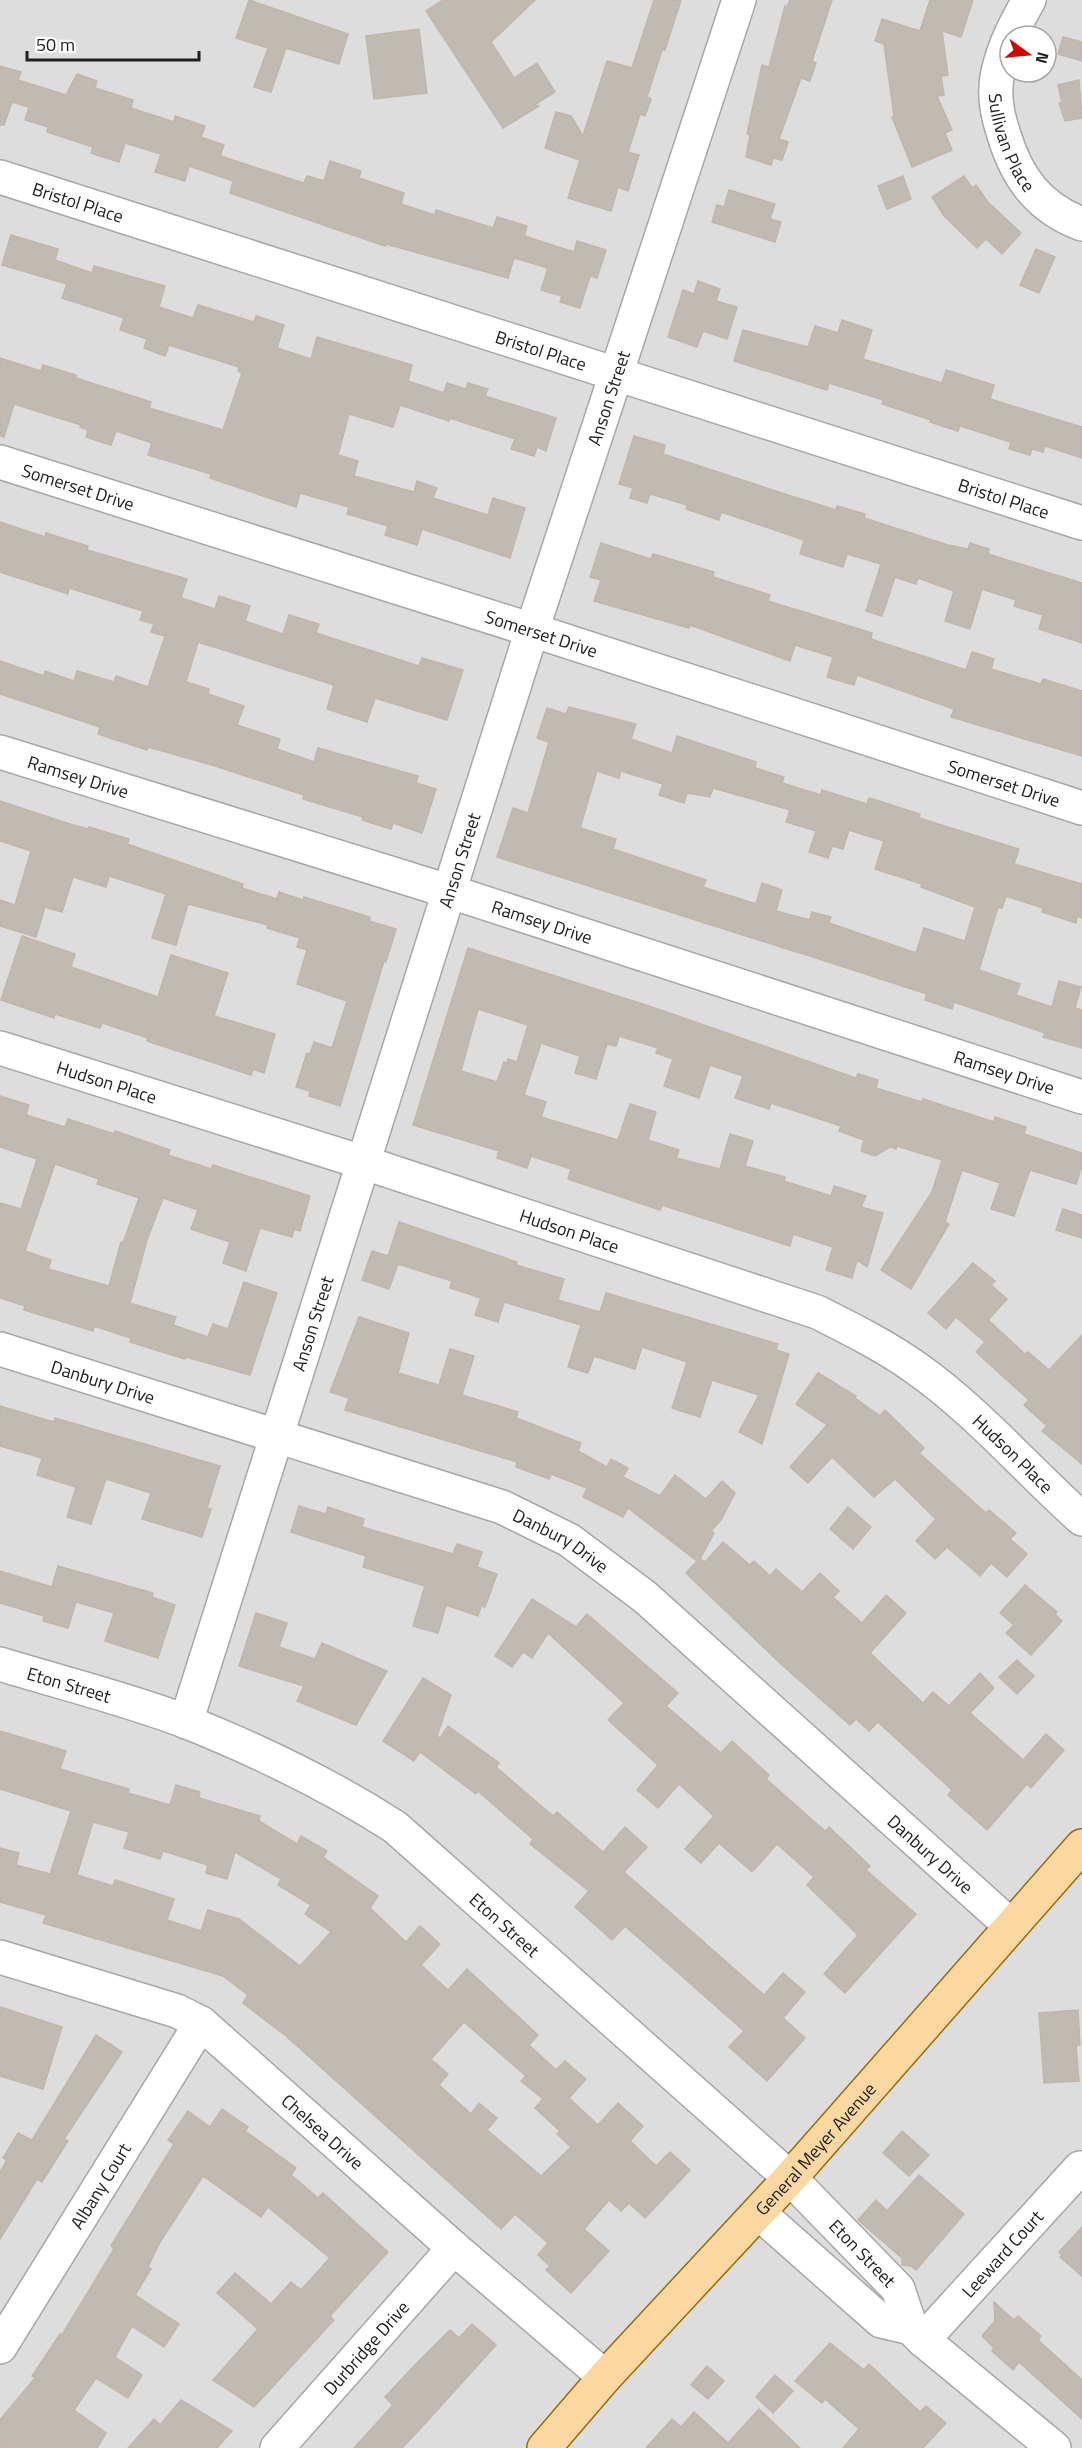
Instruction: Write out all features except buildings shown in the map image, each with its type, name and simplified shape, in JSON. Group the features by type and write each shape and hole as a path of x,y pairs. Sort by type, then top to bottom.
{"main road":[{"name":"General Meyer Avenue","path":"554,2444 605,2377 790,2178 1082,1846"}],"street":[{"name":"Anson Street","path":"186,1722 451,892 532,630 739,0"},
{"name":"Sullivan Place","path":"1029,0 1008,37 1000,64 996,112 1012,161 1022,180 1037,198 1054,212 1082,224"},
{"name":"Bristol Place","path":"0,177 1082,523"},
{"name":"Somerset Drive","path":"0,462 532,630 1082,808"},
{"name":"Ramsey Drive","path":"0,752 451,892 1082,1097"},
{"name":"Hudson Place","path":"0,1048 365,1163 817,1312 868,1338 916,1368 958,1402 1082,1519"},
{"name":"Danbury Drive","path":"0,1349 502,1507 569,1540 645,1597 1011,1926"},
{"name":"Eton Street","path":"0,1664 186,1722 315,1780 351,1799 395,1827 790,2178 898,2289 917,2334"},
{"name":"Chelsea Drive","path":"0,1957 177,2011 201,2023 454,2248 605,2377"},
{"name":"Albany Court","path":"0,2347 201,2023"},
{"name":"Leeward Court","path":"917,2334 1080,2168"},
{"name":"Eton Street","path":"759,2212 882,2321 917,2334 1054,2448"},
{"name":"Durbridge Drive","path":"277,2448 454,2248"}],"shaded area":[{"path":"0,0 1082,0 1082,2448 0,2448"}]}
